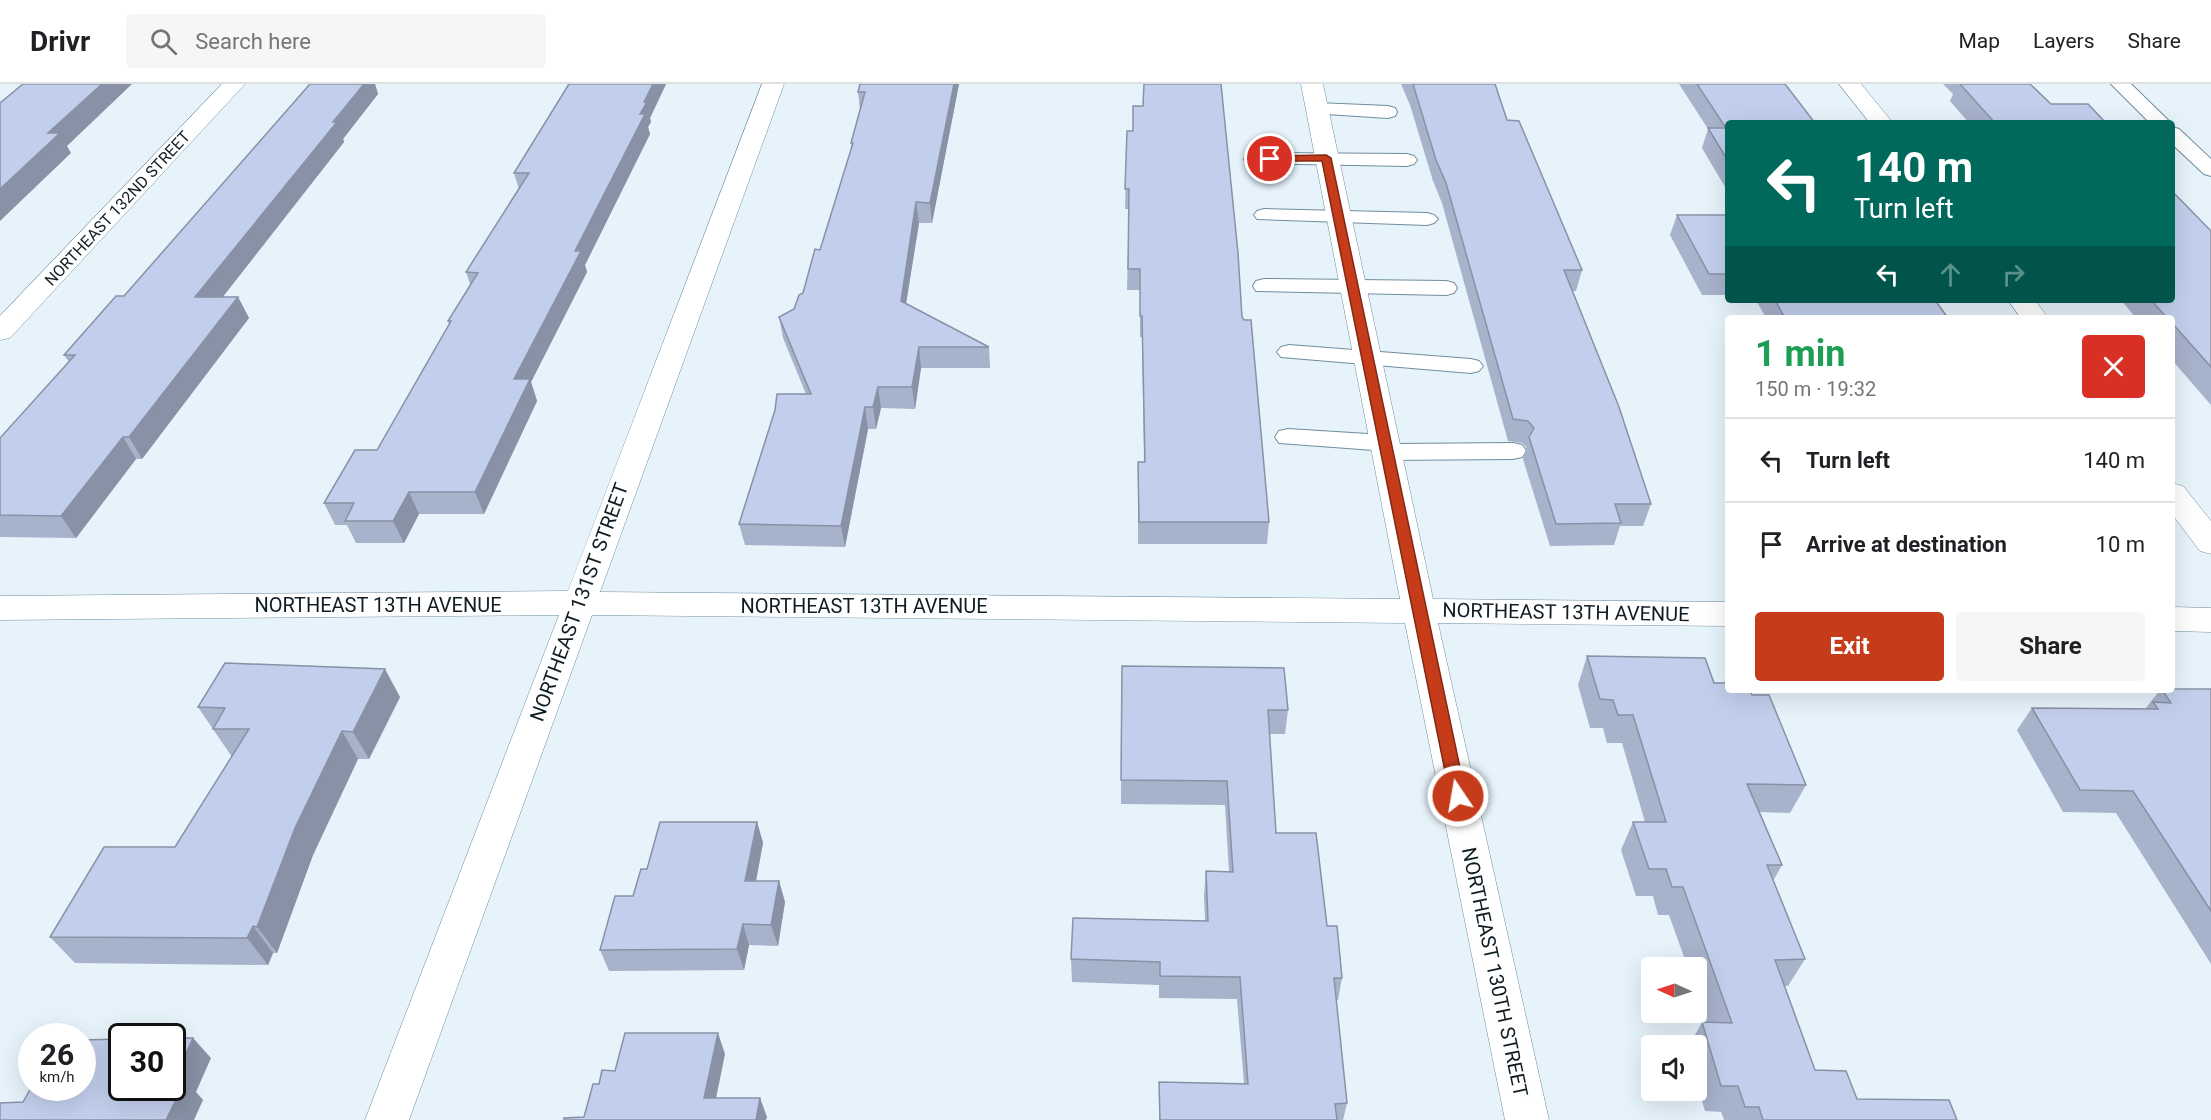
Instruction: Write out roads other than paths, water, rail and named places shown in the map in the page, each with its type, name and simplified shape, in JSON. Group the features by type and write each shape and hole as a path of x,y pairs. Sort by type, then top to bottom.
{"street":[{"name":"NORTHEAST 132ND STREET","path":"0,332 234,84"},
{"name":"NORTHEAST 131ST STREET","path":"387,1120 772,84"},
{"path":"1850,84 1880,120"},
{"name":"NORTHEAST 130TH STREET","path":"1314,97 1419,611 1527,1120"},
{"path":"2023,303 2033,315"},
{"path":"2175,498 2211,543"},
{"name":"NORTHEAST 13TH AVENUE","path":"0,608 578,603 1725,614"},
{"path":"2175,619 2211,620"}],"lane":[{"path":"2120,84 2158,120"},
{"path":"1314,97 1388,112"},
{"path":"2175,136 2211,170"},
{"path":"1254,159 1407,160"},
{"path":"1264,215 1426,219"},
{"path":"1264,286 1446,288"},
{"path":"1289,352 1471,366"},
{"path":"1288,437 1385,447 1513,451"}]}
